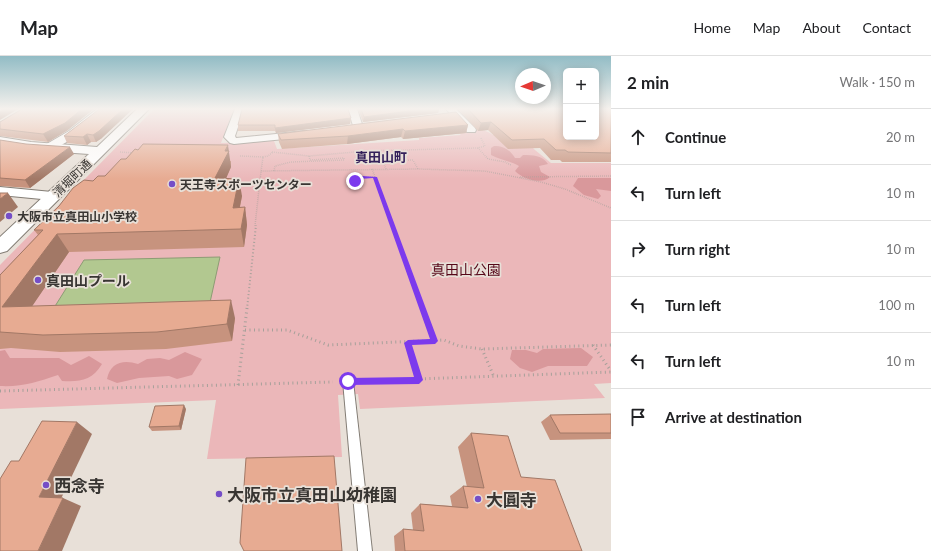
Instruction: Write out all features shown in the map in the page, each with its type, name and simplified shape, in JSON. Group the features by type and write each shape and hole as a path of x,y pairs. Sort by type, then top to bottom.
{"street":[{"path":"49,148 74,132"},
{"name":"清堀町通","path":"0,247 120,132"},
{"path":"231,132 229,140 234,141 246,141 312,133"},
{"path":"0,141 49,148 101,150"},
{"path":"0,192 52,196"}],"lane":[{"path":"348,381 365,551"}],"path":[{"path":"267,150 309,156 393,150 478,148 485,146 480,137"},
{"path":"478,148 488,159 505,162 511,165"},
{"path":"393,150 397,160"},
{"path":"241,151 237,156 263,157 268,156 273,152"},
{"path":"117,152 139,153"},
{"path":"274,171 275,166 291,162 344,160 344,158 310,160 309,156"},
{"path":"238,385 263,157"},
{"path":"386,169 383,161 413,160 418,169"},
{"path":"261,171 372,169 485,171 565,189 611,208"},
{"path":"372,169 435,341"},
{"path":"516,177 611,176"},
{"path":"356,186 355,181 357,178 375,177"},
{"path":"245,330 287,330 328,345 408,343 444,340 459,346 482,349 611,345"},
{"path":"408,343 419,380"},
{"path":"593,345 611,372"},
{"path":"482,349 494,377"},
{"path":"0,391 419,380 611,372"}],"green space":[{"name":"真田山公園","path":"131,132 225,132 221,143 274,141 277,149 419,140 419,138 461,135 458,132 489,132 493,135 520,135 551,163 611,163 611,383 594,384 605,398 360,409 358,394 338,395 342,457 207,459 216,400 0,409 0,265"}],"shaded area":[{"path":"494,146 506,149 515,158 520,158 523,155 534,155 540,157 548,164 539,166 541,172 550,177 542,181 527,179 515,171 519,166 491,155 491,148"},
{"path":"578,178 611,178 611,191 596,189 601,196 598,199 584,195 573,186"},
{"path":"220,257 209,307 52,311 84,260"},
{"path":"581,348 593,357 587,366 548,366 532,372 520,368 510,359 512,350 526,350 537,353 543,349"},
{"path":"5,350 10,358 59,358 71,365 89,356 102,364 94,374 79,381 62,381 58,375 23,385 0,386 0,351"},
{"path":"185,352 202,359 192,375 177,379 169,376 139,378 117,383 107,379 111,369 122,362 138,364 147,359 160,358 169,360"}],"building":[{"path":"27,132 47,132 43,134"},
{"path":"69,132 97,132 93,135 87,134 83,137 64,136"},
{"path":"293,132 379,132 348,136 281,140 278,134"},
{"path":"503,132 563,132 563,140 599,140 599,132 611,132 611,153 568,152 565,150 556,150 544,139 512,140"},
{"path":"0,140 26,144 70,147 25,180 0,178"},
{"path":"143,144 228,145 225,151 229,151 215,178 239,179 233,208 245,207 241,229 57,234 2,307 231,300 227,324 157,332 43,335 0,332 0,275 43,230 34,230 59,206 73,188 84,180 93,181 98,176 105,176 121,159 126,159 135,149 138,150"},
{"path":"0,193 8,193 0,199"},
{"path":"184,405 179,426 149,427 155,406"},
{"path":"611,414 611,433 560,433 550,415"},
{"name":"西念寺","path":"42,421 77,422 39,497 63,498 38,551 0,551 0,479 11,461 19,461"},
{"name":"大圓寺","path":"471,433 508,436 521,477 555,480 582,551 405,551 403,529 424,531 420,504 468,508 463,486 484,488"},
{"path":"334,456 342,551 244,551 240,543 246,458"}],"place":[{"name":"天王寺スポーツセンター","path":"172,184"},
{"name":"大阪市立真田山小学校","path":"9,216"},
{"name":"真田山プール","path":"38,280"},
{"name":"西念寺","path":"46,485"},
{"name":"大阪市立真田山幼稚園","path":"219,494"},
{"name":"大圓寺","path":"478,499"}],"district":[{"name":"真田山町","path":"381,157"}],"route":[{"path":"348,381 419,380 408,343 435,341 375,177 362,177 357,178 355,181"}]}
